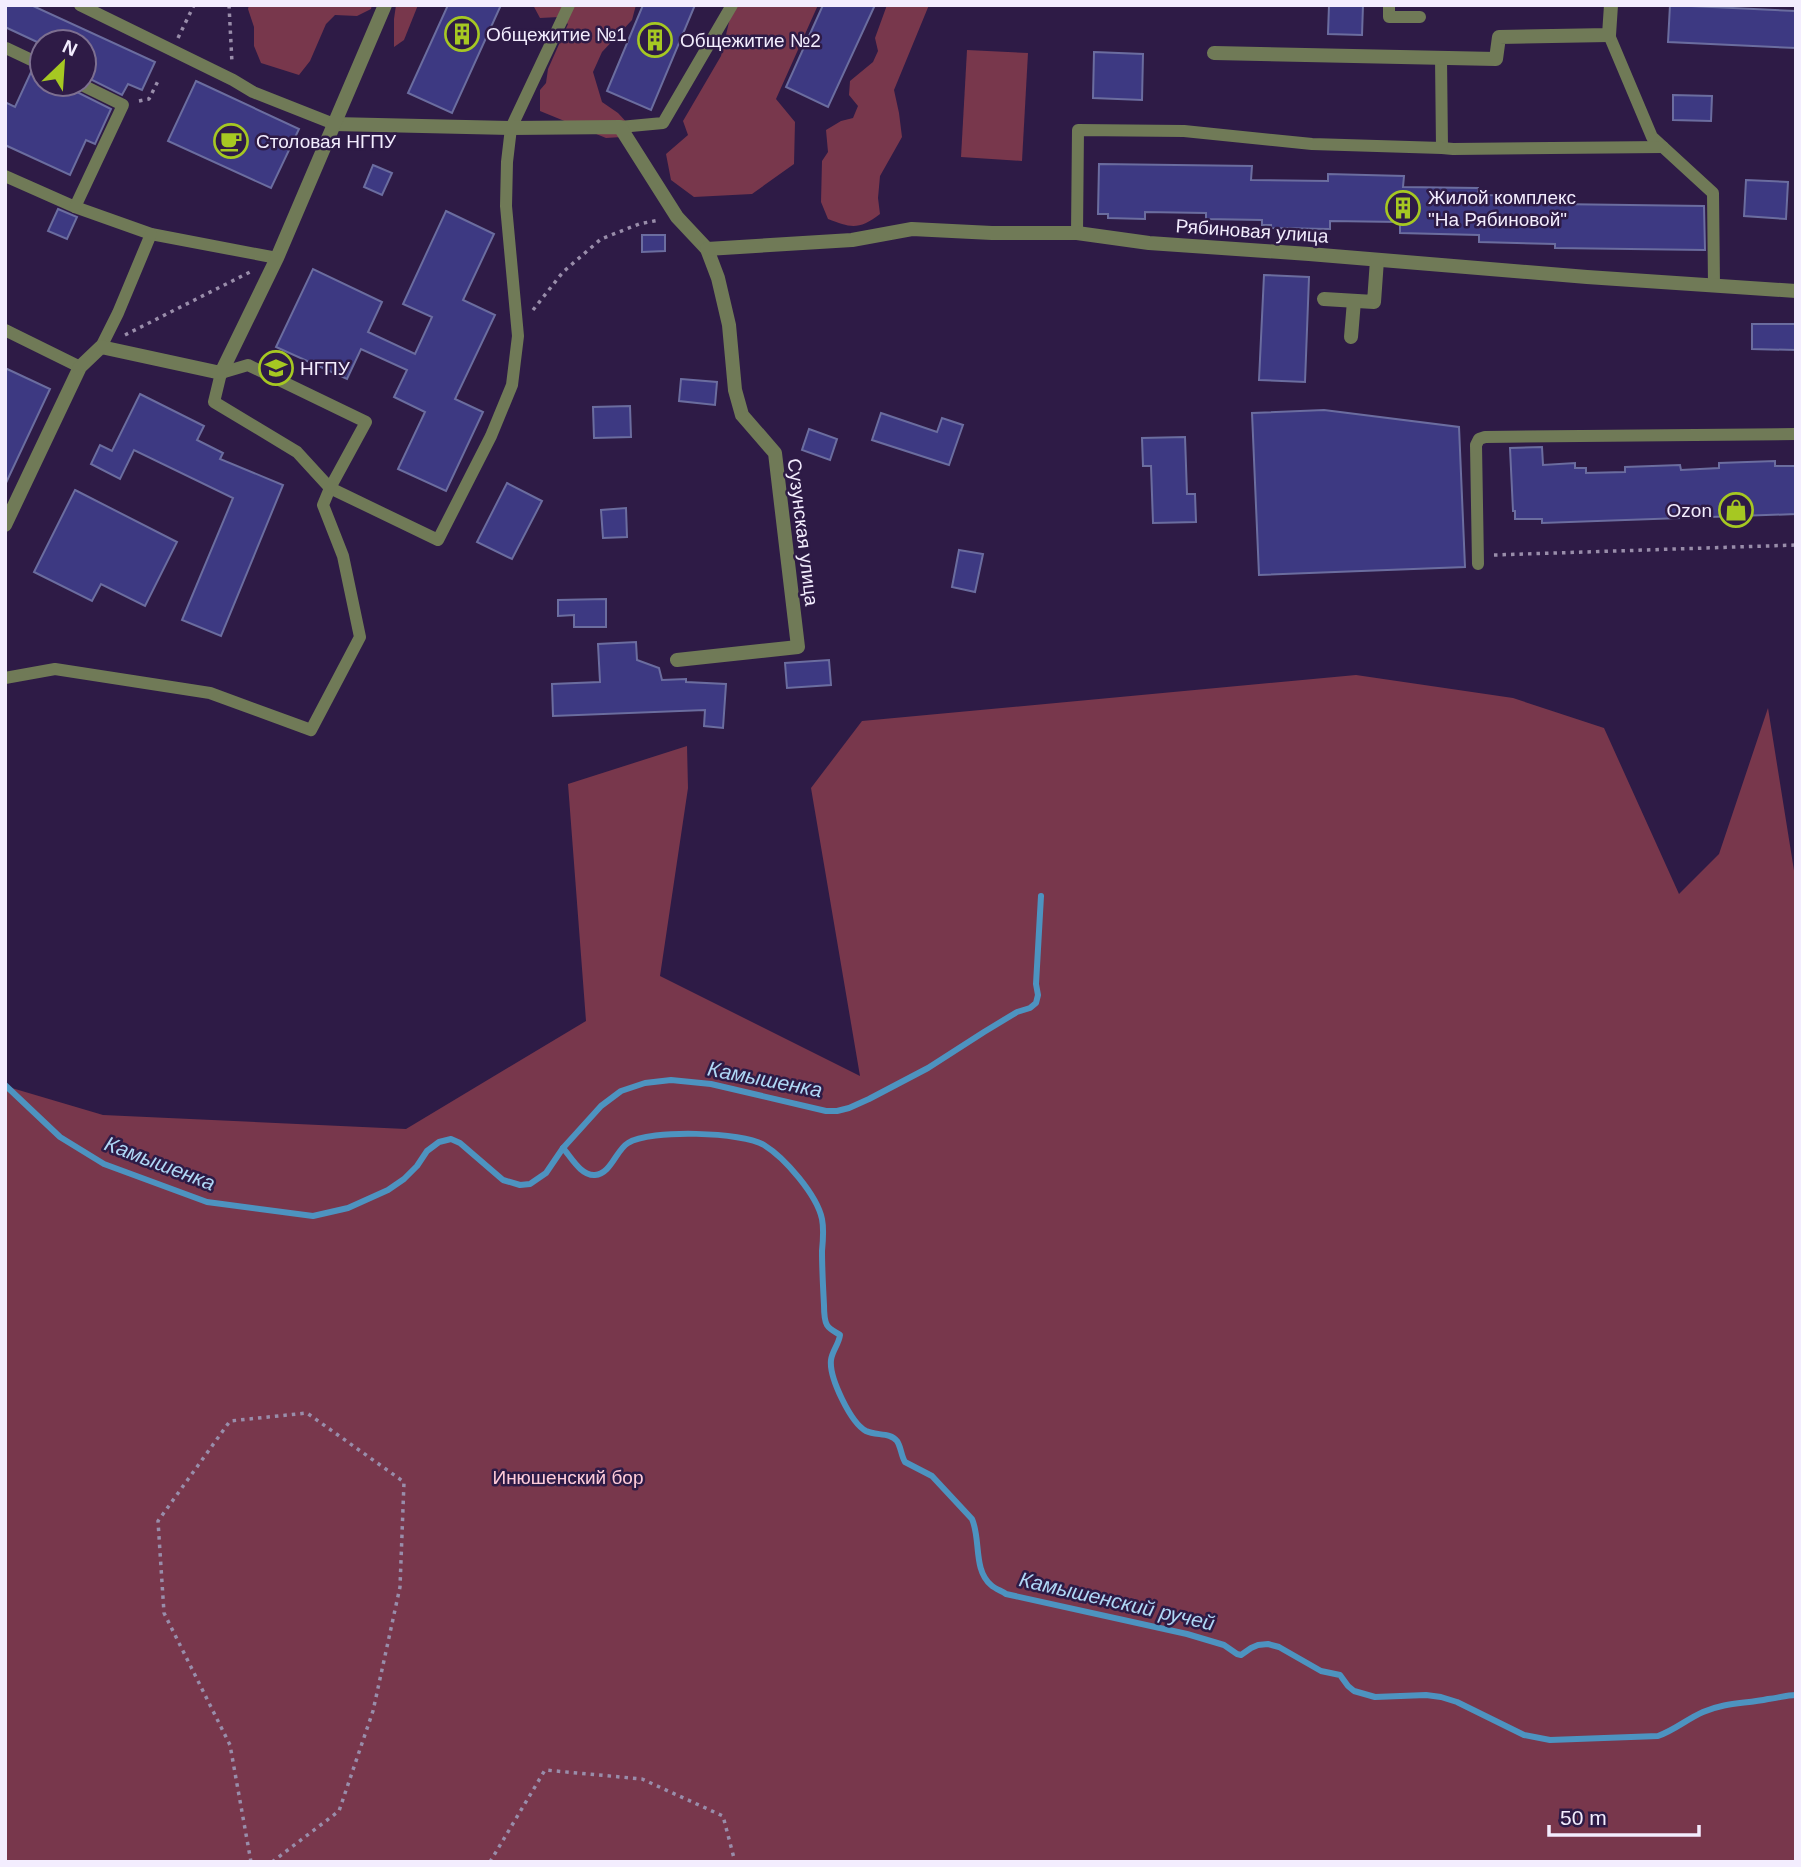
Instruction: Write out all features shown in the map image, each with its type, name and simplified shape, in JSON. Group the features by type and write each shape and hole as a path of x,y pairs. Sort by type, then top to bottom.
{"street":[{"path":"5,525 80,367 101,347 221,373 277,258 385,5"},
{"path":"1214,53 1496,59 1499,37 1609,35 1611,5"},
{"path":"334,124 511,128 620,127"},
{"name":"Сузунская улица","path":"620,127 677,217 707,249 718,278 729,325 735,390 742,415 775,453 798,647 677,660"},
{"name":"Рябиновая улица","path":"707,249 852,240 912,229 1077,233 1149,243 1796,291"},
{"path":"1324,299 1374,302 1377,260"},
{"path":"1352,337 1354,301"}],"lane":[{"path":"80,5 233,79 253,92 334,124"},
{"path":"5,678 55,669 210,693 311,730 359,637 343,556 323,505 330,488 366,422 247,365 221,373 214,402 297,452 330,488 438,540 491,436 512,385 518,336 506,206 511,128 569,5"},
{"path":"620,127 663,122 732,5"},
{"path":"1389,5 1389,17 1420,17"},
{"path":"1609,35 1652,137 1713,193 1714,285"},
{"path":"6,48 28,58"},
{"path":"1441,58 1442,148"},
{"path":"75,207 123,105 98,93"},
{"path":"1077,233 1078,130 1184,131 1312,144 1452,149 1663,147"},
{"path":"5,176 75,207 151,234 277,258"},
{"path":"101,347 151,234"},
{"path":"5,330 80,367"},
{"path":"1478,560 1476,445 1479,439 1796,434"}],"path":[{"path":"229,5 233,79"},
{"path":"123,105 149,99 159,79"},
{"path":"518,336 536,305 564,272 601,239 639,224 677,217"},
{"path":"101,347 277,258"},
{"path":"1478,560 1796,545"},
{"path":"251,1862 230,1745 164,1613 158,1521 230,1420 307,1413 404,1482 400,1587 373,1711 339,1811 272,1862"},
{"path":"490,1862 545,1770 642,1779 723,1816 735,1862"}],"green space":[{"path":"249,5 372,5 371,9 357,16 335,15 326,24 310,61 299,75 261,63 254,46 254,27"},
{"path":"396,5 418,5 404,40 394,47 394,19"},
{"path":"533,5 636,5 632,20 602,52 593,72 602,102 630,126 622,137 606,138 540,111 540,90 546,83 548,69 568,24 559,17 540,18"},
{"path":"733,5 818,5 776,99 795,122 794,164 752,194 694,197 671,180 666,154 688,135 683,121 721,56"},
{"path":"887,5 929,5 894,90 902,137 880,176 880,214 866,223 849,226 828,219 821,202 822,161 828,152 826,130 841,121 853,118 858,106 849,95 850,81 873,62 878,51 875,38"},
{"path":"967,50 1028,53 1022,161 961,157"},
{"name":"Инюшенский бор","path":"1356,675 1513,698 1604,728 1679,894 1719,854 1768,708 1796,883 1796,1862 5,1862 5,1086 103,1115 406,1129 586,1021 568,784 687,746 688,788 660,976 860,1076 811,788 862,721"}],"building":[{"path":"5,5 31,5 81,28 28,28 28,38 5,27"},
{"name":"Общежитие №1","path":"448,5 501,5 452,113 408,93"},
{"name":"Общежитие №2","path":"643,5 695,5 651,110 607,91"},
{"path":"823,5 875,5 828,107 786,87"},
{"path":"1329,5 1363,5 1362,35 1328,34"},
{"path":"1670,5 1796,11 1796,48 1668,42"},
{"path":"98,36 155,62 142,90 128,84 122,95 98,83"},
{"path":"1094,52 1143,54 1142,100 1093,98"},
{"path":"28,79 28,98 89,98 111,109 95,144 86,140 70,175 5,145 5,102 15,107"},
{"path":"196,81 299,129 271,188 168,141"},
{"path":"1673,95 1712,96 1711,121 1673,120"},
{"name":"Жилой комплекс \"На Рябиновой\"","path":"1099,164 1252,166 1251,180 1328,181 1328,174 1404,176 1403,187 1478,188 1478,195 1555,196 1555,204 1704,206 1705,250 1555,248 1555,244 1479,242 1479,235 1400,233 1400,222 1330,221 1330,229 1271,228 1271,225 1262,225 1262,220 1206,219 1206,213 1145,212 1145,219 1108,218 1108,214 1098,214"},
{"path":"373,165 392,173 382,195 364,187"},
{"path":"1746,180 1788,182 1786,219 1744,216"},
{"path":"58,209 77,217 67,239 48,231"},
{"path":"446,211 494,234 463,300 495,315 455,399 483,412 446,491 398,469 425,412 394,397 407,370 361,349 347,379 276,347 313,269 382,302 368,332 415,354 432,317 403,304"},
{"path":"642,235 665,235 665,251 642,252"},
{"path":"1264,275 1309,277 1305,382 1259,380"},
{"path":"1752,324 1796,324 1796,350 1752,349"},
{"path":"5,368 50,389 5,485"},
{"path":"681,379 717,382 715,405 679,401"},
{"path":"140,394 204,426 197,440 223,453 220,459 283,485 221,636 182,620 233,498 134,450 120,479 91,464 100,445 112,451"},
{"path":"630,406 631,437 594,438 593,407"},
{"path":"1324,410 1459,427 1465,567 1259,575 1252,413"},
{"path":"881,413 937,432 942,418 963,425 949,465 872,440"},
{"path":"809,429 837,439 830,460 802,450"},
{"path":"1185,437 1187,494 1195,494 1196,522 1153,523 1151,466 1143,466 1142,438"},
{"path":"1542,447 1543,465 1575,463 1575,468 1586,468 1586,473 1625,472 1625,467 1680,465 1681,470 1719,468 1719,463 1775,461 1775,466 1796,466 1796,514 1542,523 1542,519 1515,519 1510,448"},
{"path":"507,483 542,501 512,559 477,542"},
{"path":"75,490 177,542 145,606 101,584 92,601 34,572"},
{"path":"626,508 627,537 603,538 601,510"},
{"path":"959,550 983,554 975,592 952,587"},
{"path":"606,599 606,627 574,627 574,615 558,616 558,600"},
{"path":"636,642 637,660 659,668 662,680 686,679 686,682 726,684 723,728 704,726 705,710 553,716 552,684 600,682 598,644"},
{"path":"829,660 831,685 787,688 785,663"}],"waterway":[{"name":"Камышенка","path":"5,1085 60,1137 104,1164 207,1202 313,1216 348,1208 388,1190 404,1179 427,1151 439,1142 451,1139 460,1143 503,1180 520,1185 530,1184 546,1173 563,1148 601,1106 621,1091 645,1083 671,1080 711,1084 826,1111 837,1111 869,1099 928,1068 1036,1003 1041,896"},
{"name":"Камышенский ручей","path":"563,1148 581,1169 595,1175 605,1171 628,1143 675,1134 737,1137 764,1145 781,1159 807,1188 822,1219 824,1315 828,1327 840,1335 831,1360 831,1368 842,1399 860,1426 866,1431 894,1438 905,1462 932,1476 972,1519 979,1563 985,1579 1006,1594 1187,1634 1224,1645 1241,1655 1258,1645 1268,1644 1279,1647 1321,1671 1340,1675 1354,1691 1375,1697 1441,1697 1457,1702 1524,1735 1550,1740 1658,1736 1711,1709 1796,1695"}],"place":[{"name":"Общежитие №1","path":"462,34"},
{"name":"Общежитие №2","path":"655,40"},
{"name":"Столовая НГПУ","path":"231,141"},
{"name":"Жилой комплекс \"На Рябиновой\"","path":"1403,208"},
{"name":"НГПУ","path":"276,368"},
{"name":"Ozon","path":"1736,510"}]}
